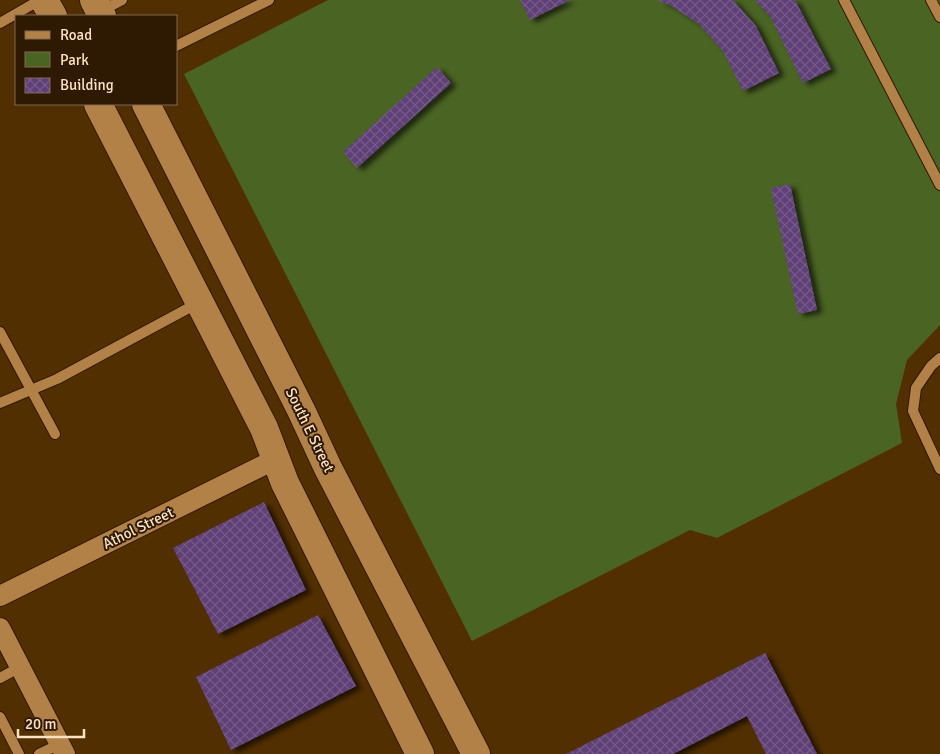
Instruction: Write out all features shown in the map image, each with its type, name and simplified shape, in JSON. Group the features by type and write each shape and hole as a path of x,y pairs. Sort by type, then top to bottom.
{"main road":[{"path":"44,0 52,15"},
{"path":"99,105 264,428 285,483 420,754"},
{"name":"South E Street","path":"147,105 301,410 328,468 476,754"}],"street":[{"name":"Athol Street","path":"0,596 276,459"},
{"path":"0,628 62,749"}],"lane":[{"path":"0,23 40,0"},
{"path":"178,45 269,0"},
{"path":"844,0 940,185"},
{"path":"934,1 940,17"},
{"path":"0,404 57,379 199,302"},
{"path":"0,332 55,434"},
{"path":"940,358 931,366 916,388 914,411 940,469"},
{"path":"0,678 20,667"},
{"path":"0,717 19,754"},
{"path":"39,754 62,749"}],"green space":[{"path":"328,0 940,0 940,325 907,360 896,404 902,443 717,538 690,530 472,641 184,74"}],"building":[{"path":"520,0 570,0 530,20"},
{"path":"657,0 733,0 756,26 779,73 743,91 723,51 699,24 670,5"},
{"path":"755,0 795,0 831,69 803,83 770,16"},
{"path":"437,67 451,83 357,168 343,152"},
{"path":"790,184 817,310 798,314 771,188"},
{"path":"264,502 306,590 218,634 173,548"},
{"path":"318,615 356,686 231,750 196,677"},
{"path":"765,653 817,754 766,754 747,716 673,754 566,754"}]}
